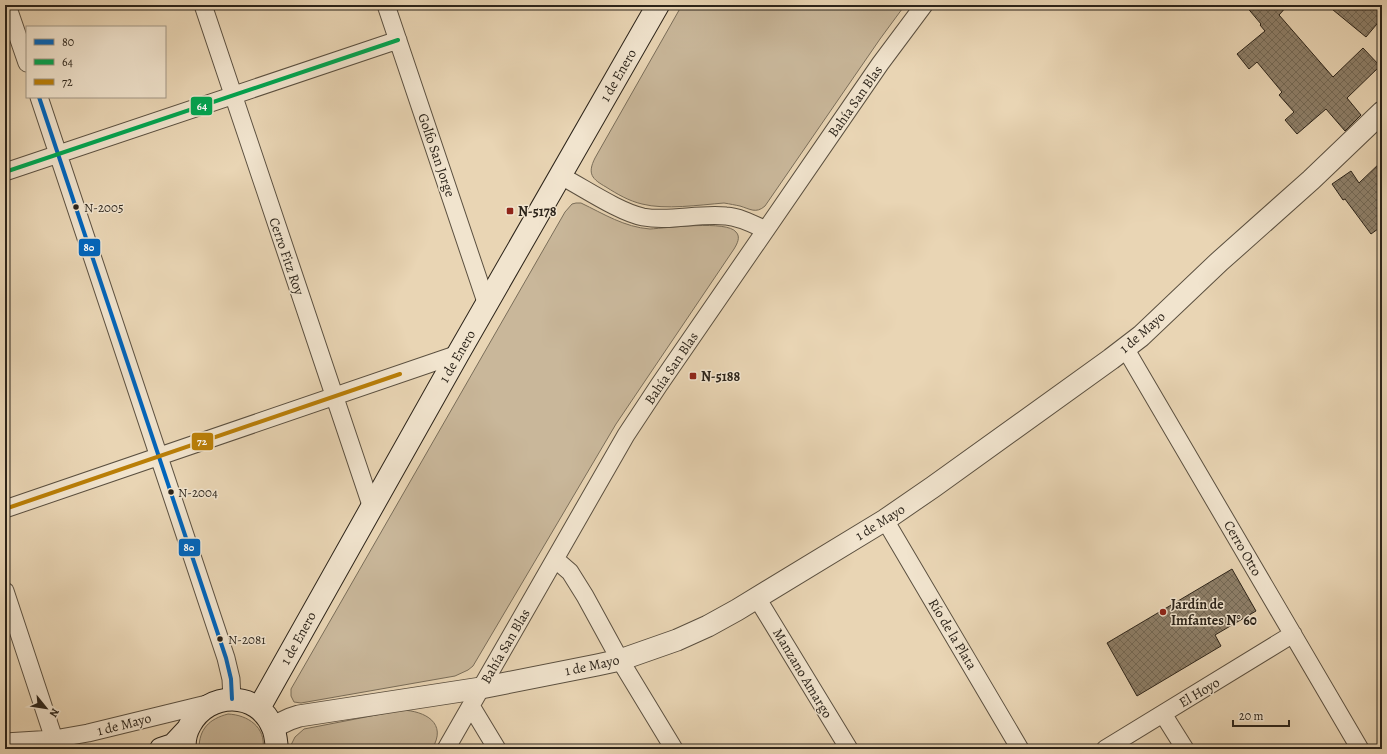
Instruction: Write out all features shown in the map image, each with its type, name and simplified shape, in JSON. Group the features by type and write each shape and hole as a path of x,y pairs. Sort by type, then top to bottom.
{"main road":[{"name":"1 de Enero","path":"259,708 458,354 658,5"},
{"path":"161,749 173,745 179,740 186,740 194,718 204,707 225,700 246,702 259,708 268,717 273,727 277,749"}],"street":[{"path":"7,5 26,60"},
{"name":"Cerro Fitz Roy","path":"203,5 372,508"},
{"name":"Golfo San Jorge","path":"386,5 487,305"},
{"name":"Bahía San Blas","path":"446,749 626,435 880,64 924,5"},
{"path":"5,172 398,40"},
{"path":"38,98 228,664 231,679 225,700"},
{"name":"1 de Mayo","path":"273,727 299,716 481,688 620,660 677,640 708,626 885,520 934,487 1141,336 1220,261 1311,180 1382,112"},
{"path":"561,176 620,208 643,217 668,218 714,215 727,216 740,219 766,230"},
{"name":"Cerro Otto","path":"1125,348 1360,749"},
{"path":"5,509 458,354"},
{"name":"Río de la Plata","path":"885,520 1020,749"},
{"path":"555,559 570,572 620,660 674,749"},
{"path":"5,591 54,739"},
{"name":"Manzano Amargo","path":"757,598 849,749"},
{"name":"El Hoyo","path":"1105,749 1293,634"},
{"name":"1 de Mayo","path":"5,742 54,739 88,733 225,700"},
{"path":"470,706 497,749"},
{"path":"1163,714 1185,749"}],"shaded area":[{"path":"682,5 905,5 765,206 759,210 756,210 724,203 671,207 651,206 637,203 614,192 594,179 592,176 591,168 595,158"},
{"path":"581,203 631,226 650,229 682,226 721,226 730,228 736,232 738,240 734,249 616,424 473,666 455,676 301,703 294,702 291,696 291,689 565,212 572,204"},
{"path":"402,710 419,713 426,716 436,725 436,740 432,749 289,749 295,737 304,729"},
{"path":"228,714 249,720 259,729 262,734 263,749 199,749 199,742 206,726 215,719"}],"building":[{"path":"1245,5 1288,5 1279,15 1333,77 1363,48 1380,66 1347,98 1361,115 1345,131 1326,109 1297,134 1285,120 1294,112 1279,95 1282,92 1257,62 1249,69 1237,54 1265,31"},
{"path":"1327,5 1382,5 1382,18 1366,37"},
{"path":"1382,161 1382,226 1371,234 1332,184 1351,171 1359,183"},
{"path":"1232,569 1256,611 1215,635 1221,646 1137,696 1107,643"}],"transit line":[{"name":"64","path":"5,172 398,40"},
{"name":"80","path":"39,98 226,658 231,679 232,699"},
{"name":"72","path":"5,509 400,374"}],"place":[{"name":"N-2005","path":"76,207"},
{"name":"N-5178","path":"510,211"},
{"name":"N-5188","path":"693,376"},
{"name":"N-2004","path":"171,492"},
{"name":"Jardín de Imfantes N° 60","path":"1163,612"},
{"name":"N-2081","path":"220,639"}]}
